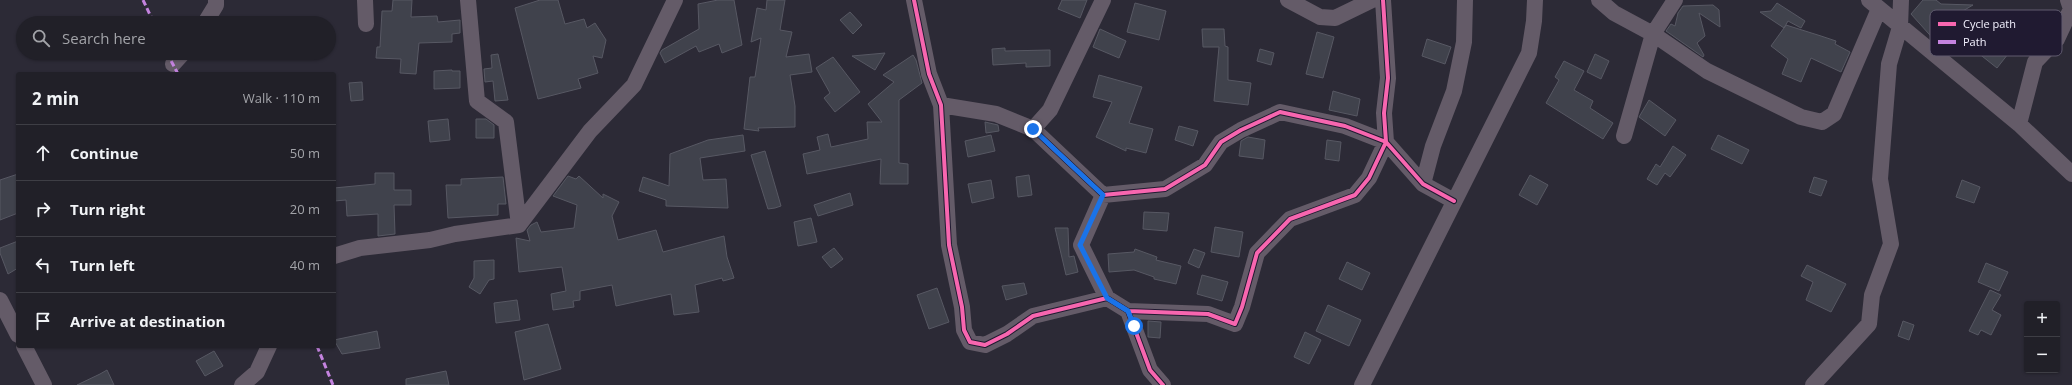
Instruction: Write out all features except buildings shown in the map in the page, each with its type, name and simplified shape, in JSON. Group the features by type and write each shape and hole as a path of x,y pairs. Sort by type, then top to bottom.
{"street":[{"path":"209,16 216,5 216,0"},
{"path":"365,0 366,24"},
{"path":"468,0 476,100 506,122 519,225"},
{"path":"336,255 360,248 430,240 455,234 519,225 590,131 634,85 675,0"},
{"path":"914,0 929,74 942,105 949,245 962,307 964,330 970,342 985,345 1006,334 1033,316 1107,298"},
{"path":"1033,129 1050,110 1103,0"},
{"path":"1288,0 1320,17 1335,18 1372,0"},
{"path":"1103,195 1080,245 1107,298 1128,311 1208,314 1235,324 1242,307 1257,253 1290,219 1355,195 1369,178 1386,142 1384,113 1388,78 1383,0"},
{"path":"1423,184 1433,146 1454,91 1464,42 1464,0"},
{"path":"1362,385 1529,53 1534,21 1535,0"},
{"path":"1599,0 1614,13 1653,34 1707,71 1801,117 1822,122 1834,114 1874,4 1930,51"},
{"path":"1624,136 1653,34 1675,0"},
{"path":"1813,385 1869,324 1872,295 1891,244 1880,179 1889,64 1900,27 1901,0"},
{"path":"2062,27 2071,9 2068,0"},
{"path":"1936,56 2019,124 2072,174"},
{"path":"2019,124 2035,62 2040,56"},
{"path":"942,105 996,114 1033,129 1103,195 1165,190 1205,164 1221,142 1241,130 1280,112 1345,126 1386,142 1423,184 1454,202"},
{"path":"0,300 16,331"},
{"path":"1128,311 1150,370 1163,385"},
{"path":"25,348 44,385"},
{"path":"242,385 256,372 268,348"}],"marked path":[{"path":"143,0 151,16"},
{"path":"171,60 177,72"},
{"path":"318,348 333,385"}],"cycle path":[{"path":"914,0 929,74 941,105 949,245 962,307 964,330 970,342 985,345 1007,334 1033,316 1107,298 1128,311 1150,370 1163,385"},
{"path":"1128,311 1208,314 1235,324 1242,307 1257,253 1290,219 1355,195 1369,178 1386,142 1384,113 1388,78 1383,0"},
{"path":"1033,129 1103,195 1165,189 1205,165 1221,142 1241,130 1280,112 1345,126 1386,142 1423,184 1454,201"}],"route":[{"path":"1033,129 1103,195 1080,245 1107,298 1128,311 1134,326"}]}
